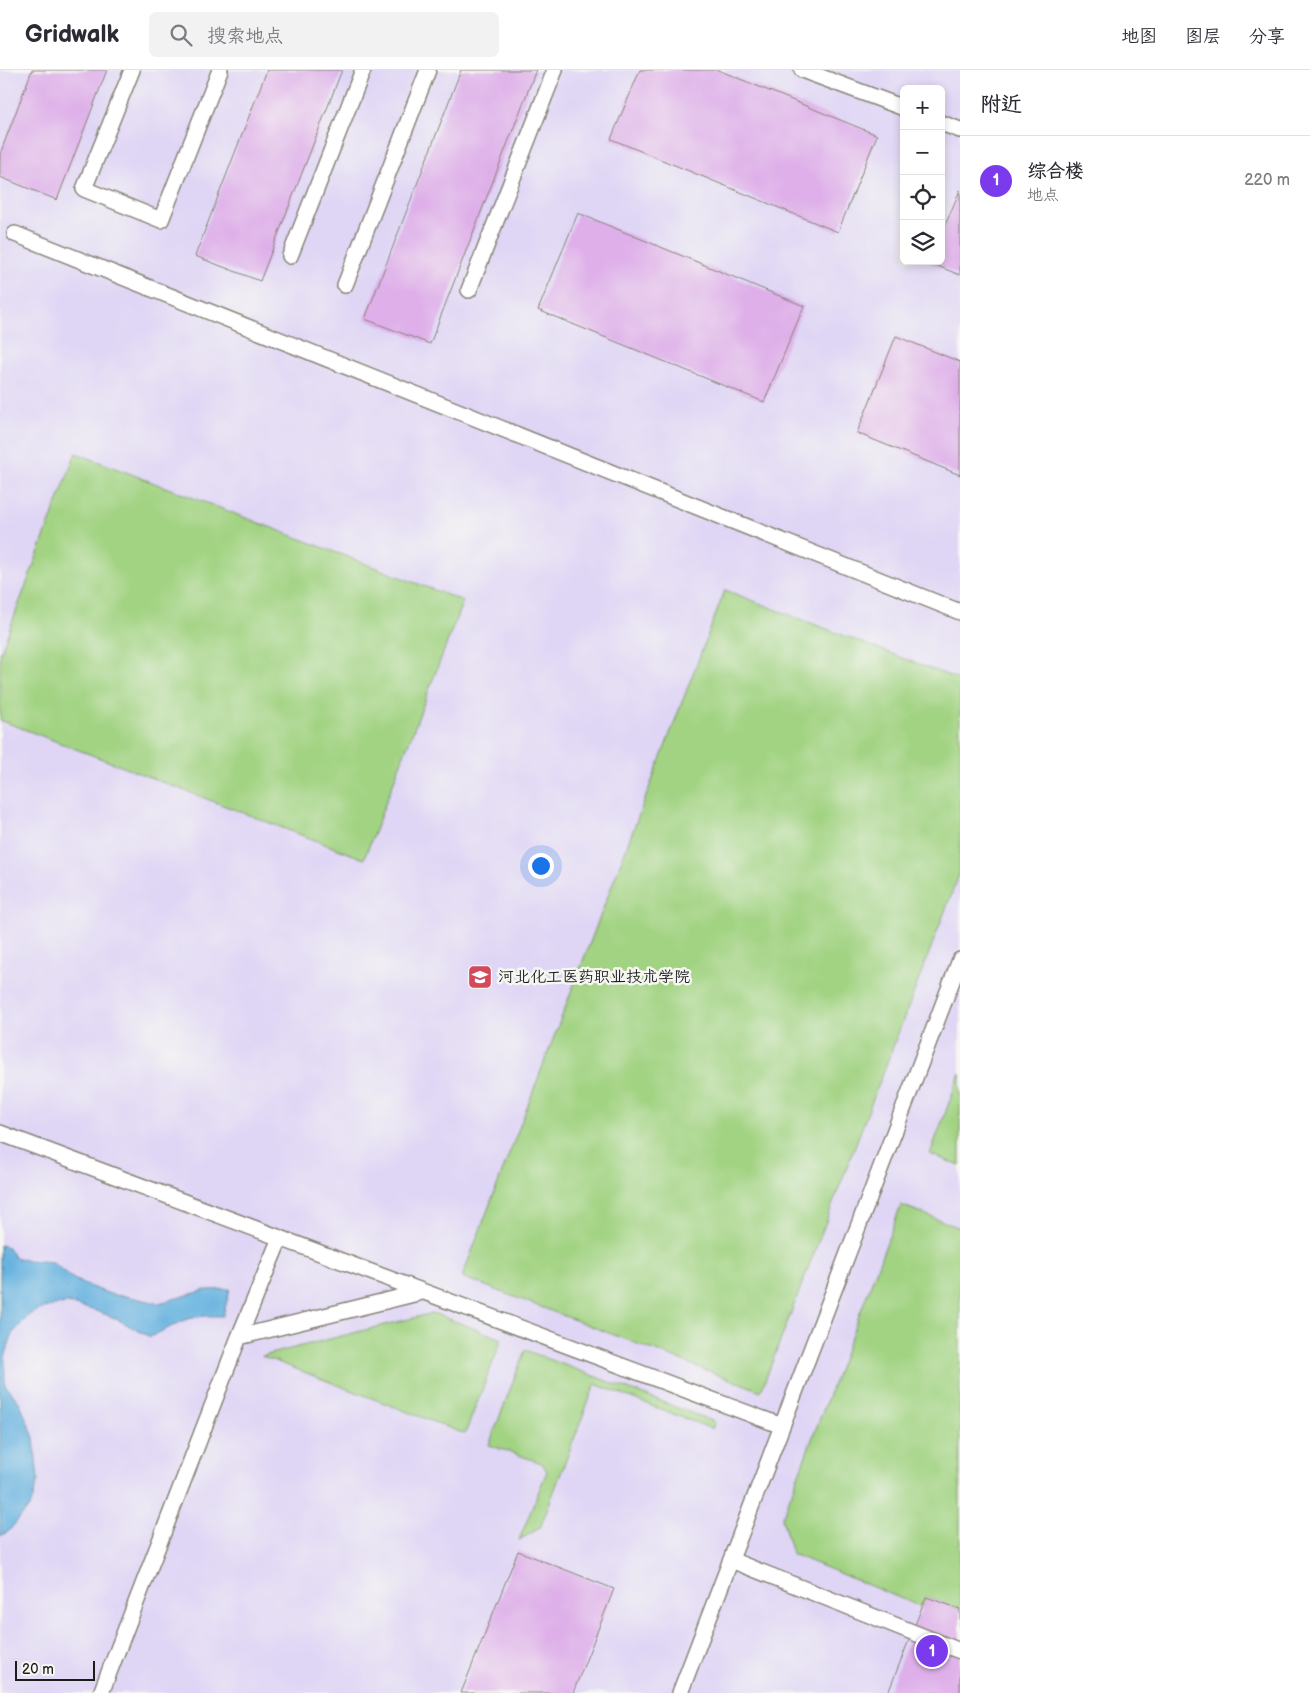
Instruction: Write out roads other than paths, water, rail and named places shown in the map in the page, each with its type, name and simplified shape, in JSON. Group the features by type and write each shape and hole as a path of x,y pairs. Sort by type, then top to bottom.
{"lane":[{"path":"132,70 84,189 160,220 220,70"},
{"path":"290,256 363,70"},
{"path":"345,285 428,70"},
{"path":"469,290 555,70"},
{"path":"802,70 900,107"},
{"path":"945,124 960,130"},
{"path":"15,234 960,612"},
{"path":"680,1693 960,960"},
{"path":"0,1133 782,1426"},
{"path":"101,1693 239,1337 280,1238"},
{"path":"239,1337 422,1292"},
{"path":"731,1560 960,1651"}],"water":[{"path":"0,1245 8,1247 14,1257 53,1262 69,1276 83,1284 113,1295 159,1303 206,1290 230,1289 223,1316 204,1316 187,1319 150,1337 115,1318 68,1303 47,1307 30,1314 12,1334 5,1358 5,1385 20,1403 34,1438 38,1480 31,1505 8,1532 0,1536"}],"place":[{"name":"河北化工医药职业技术学院","path":"480,977"},
{"name":"综合楼","path":"932,1651"}]}
